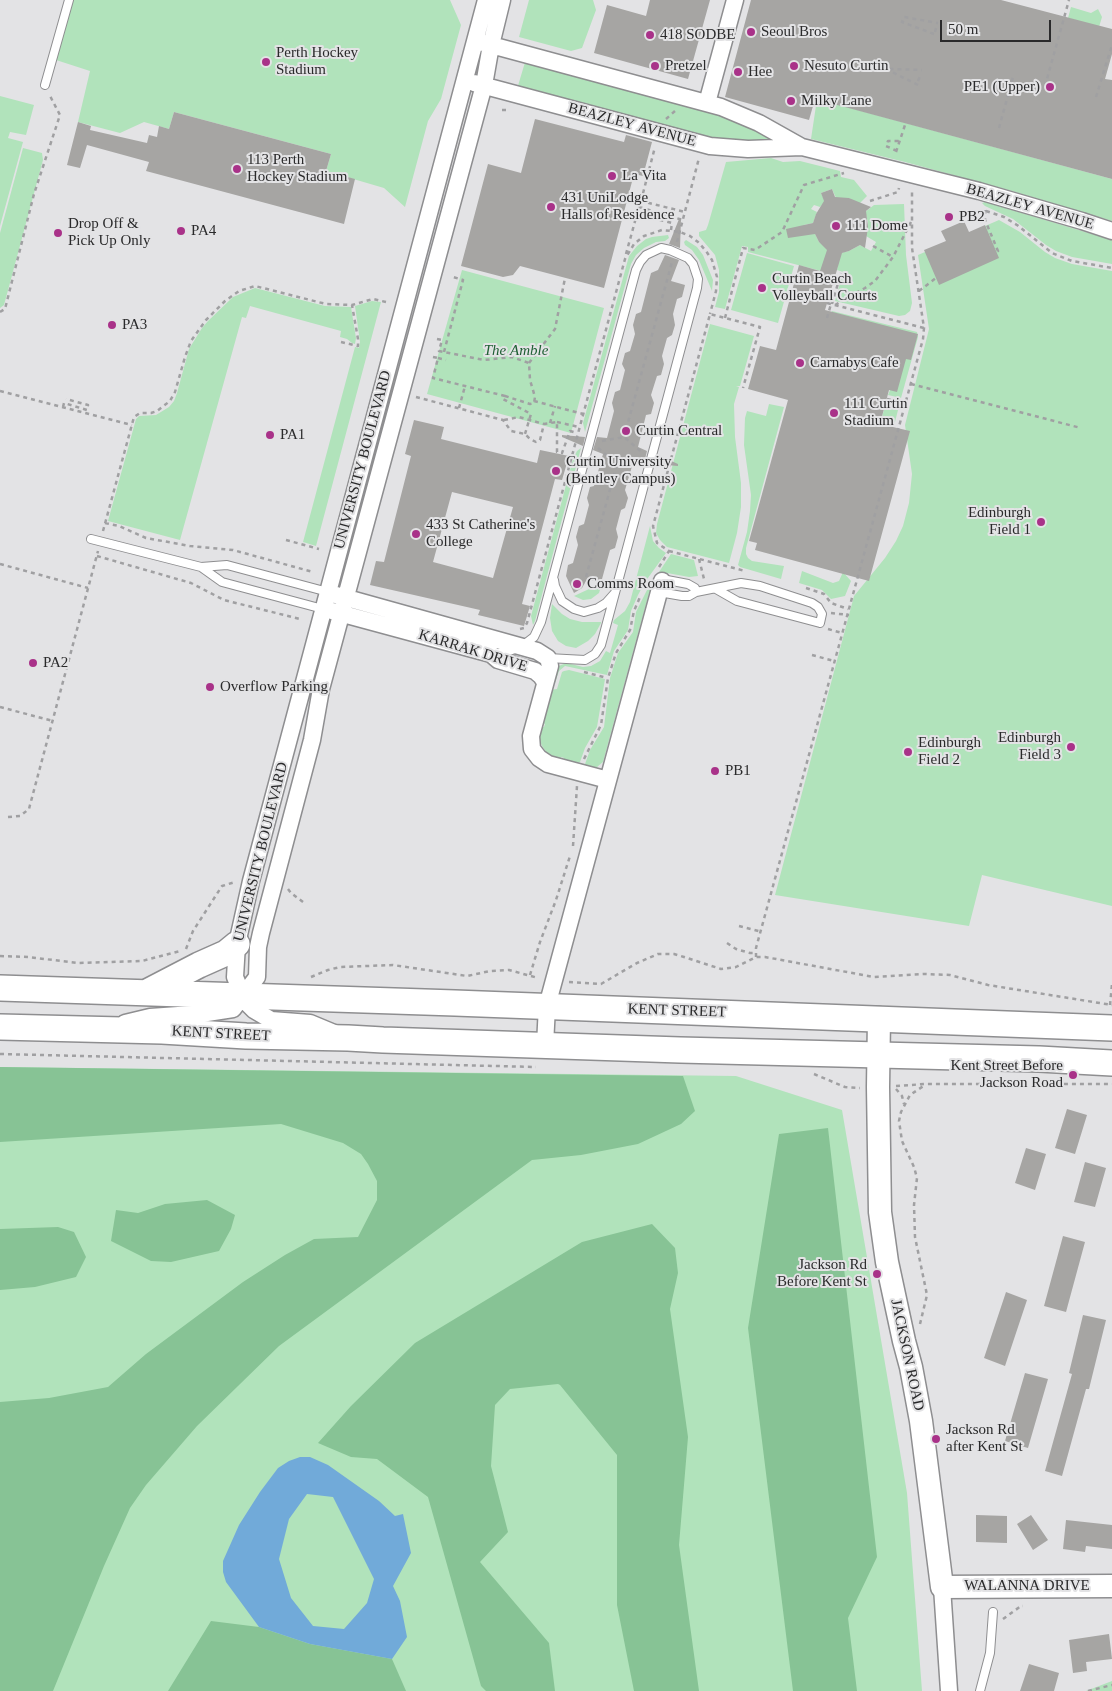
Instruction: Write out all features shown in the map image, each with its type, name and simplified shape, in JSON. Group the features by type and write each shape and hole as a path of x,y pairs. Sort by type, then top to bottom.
{"main road":[{"path":"145,993 226,953 237,944"},
{"name":"KENT STREET","path":"0,988 879,1018 1111,1013"},
{"name":"KENT STREET","path":"0,1028 437,1042 541,1056 680,1050 1038,1059 1112,1063"}],"street":[{"name":"UNIVERSITY BOULEVARD","path":"243,997 257,977 258,947 261,932 312,740 321,689 484,86 483,43 486,0"},
{"name":"UNIVERSITY BOULEVARD","path":"243,997 235,977 237,944 251,881 465,80 502,0"},
{"path":"707,103 735,0"},
{"name":"BEAZLEY AVENUE","path":"483,43 707,103 745,116 802,147 979,192 1082,220 1112,231"},
{"name":"BEAZLEY AVENUE","path":"465,80 710,146 748,149 802,147"},
{"path":"541,1056 547,1006 608,780 658,582"},
{"name":"KARRAK DRIVE","path":"328,592 537,651 548,658 550,666 545,682"},
{"name":"KARRAK DRIVE","path":"323,609 491,654 498,660 535,671 545,682"},
{"path":"545,682 531,736 532,749 543,762 608,780"},
{"name":"KENT STREET","path":"93,1030 150,1017 233,1009 243,997 254,1010 271,1020 310,1023 348,1038"},
{"name":"JACKSON ROAD","path":"879,1018 880,1212 887,1262 911,1367 921,1421 942,1587 949,1691"},
{"name":"WALANNA DRIVE","path":"942,1587 1112,1586"}],"lane":[{"path":"45,85 69,0"},
{"path":"491,654 521,647 534,637 541,622 636,270 646,255 661,248 670,250 688,258 693,264 698,280 697,288 601,645 595,654 585,660 548,658"},
{"path":"91,539 201,567 227,564 328,592"},
{"path":"201,567 222,582 323,609"},
{"path":"554,573 558,594 562,601 574,609 584,612 598,608 606,603 616,592"},
{"path":"658,582 667,580 688,584 695,588 696,592"},
{"path":"658,582 682,596 689,596 696,592 742,582 760,586 812,603 818,607 822,614 820,623 737,601 716,589"},
{"path":"980,1691 987,1667 993,1612"}],"path":[{"path":"1045,86 1069,0"},
{"path":"904,17 937,23 934,33 902,22 904,17"},
{"path":"1096,98 1112,45"},
{"path":"891,69 921,72 918,83 890,71 891,69"},
{"path":"999,128 1012,77"},
{"path":"0,312 5,309 34,194 60,115 45,85"},
{"path":"516,629 522,629 527,623 659,132 663,121 685,103 687,98"},
{"path":"900,142 888,142 886,146 897,152 900,142 906,122"},
{"path":"682,224 700,157"},
{"path":"725,318 743,248 756,250 782,232 804,185 844,173"},
{"path":"870,201 898,192 900,182"},
{"path":"756,958 834,661 923,339 924,328 912,248 913,185"},
{"path":"641,201 685,212"},
{"path":"639,207 683,220"},
{"path":"981,208 1004,217 1017,225 1052,253 1072,261 1112,268"},
{"path":"985,210 985,220 998,251 996,251"},
{"path":"637,214 672,223 671,230"},
{"path":"831,304 865,288 875,281 893,257 911,220"},
{"path":"625,259 634,244 644,236 662,230 680,232"},
{"path":"873,246 893,257"},
{"path":"624,437 672,262"},
{"path":"827,318 841,273"},
{"path":"444,352 463,280 453,277"},
{"path":"534,401 529,362 555,329 565,278"},
{"path":"918,292 936,278"},
{"path":"8,817 20,816 29,809 134,417 158,411 170,401 175,392 188,349 195,334 218,307 247,287 259,286 326,304 352,305 373,298 386,302"},
{"path":"831,304 924,328"},
{"path":"341,342 358,346 352,305"},
{"path":"658,582 669,551 657,543 653,526 710,314 760,327 743,388"},
{"path":"437,339 442,340 439,351 484,360 512,357 529,362"},
{"path":"433,357 446,360"},
{"path":"438,358 433,378 530,404 534,403 534,401"},
{"path":"911,384 1081,428"},
{"path":"459,408 465,386"},
{"path":"0,391 132,426"},
{"path":"416,396 503,420 519,417 544,424 557,422 579,427"},
{"path":"505,396 503,399 530,414 525,434"},
{"path":"62,407 64,404 87,410 88,405 66,399"},
{"path":"887,399 905,404"},
{"path":"534,401 583,414"},
{"path":"550,423 555,406"},
{"path":"503,420 511,431 525,434 536,442 540,440 544,424"},
{"path":"557,422 557,452 562,453 570,431 577,433"},
{"path":"601,442 624,437"},
{"path":"617,464 648,457 624,437"},
{"path":"593,443 617,464"},
{"path":"586,577 617,464"},
{"path":"105,523 119,526 146,538 190,546 233,550 313,572"},
{"path":"286,540 319,549"},
{"path":"97,556 191,583 224,600 300,619"},
{"path":"699,558 706,590"},
{"path":"0,564 88,588"},
{"path":"530,976 574,845 578,799 577,780 579,773 589,746 601,725 608,678 616,653 630,630 634,611 641,596"},
{"path":"822,614 834,612 848,614"},
{"path":"829,629 842,632"},
{"path":"812,655 834,661"},
{"path":"0,707 53,721"},
{"path":"0,956 28,957 78,963 142,961 186,949 193,931 222,886"},
{"path":"738,926 762,932"},
{"path":"727,943 736,949 756,953"},
{"path":"571,983 601,984 637,963 658,954 684,956 721,969 736,968 756,958 765,957 874,978 943,974 1111,1013"},
{"path":"306,978 340,967 393,965 467,976 509,970 540,979"},
{"path":"0,1054 541,1056"},
{"path":"808,1072 844,1087 863,1088"},
{"path":"919,1326 926,1295 915,1237 914,1205 917,1178 902,1141 899,1121 904,1104 910,1095 925,1084"},
{"path":"904,1104 899,1090 893,1087 925,1084 1112,1084"},
{"path":"992,1627 1021,1606 1030,1606"},
{"path":"1088,1691 1112,1685"}],"green space":[{"path":"73,0 450,0 461,25 441,99 428,121 405,207 384,188 326,171 331,154 174,112 169,129 144,122 120,133 78,122 90,71 56,60"},
{"path":"529,0 593,0 596,10 582,48 571,51 519,37"},
{"path":"1071,7 1091,13 1098,9 1102,17 1099,27 1068,18"},
{"path":"526,59 736,116 777,140 728,144 517,89"},
{"path":"0,96 34,105 26,135 10,132 8,138 23,142 0,226"},
{"path":"817,99 1112,179 1112,221 1012,191 811,139"},
{"path":"23,148 42,153 43,160 4,305 0,308 0,233"},
{"path":"771,158 783,162 800,161 840,171 841,177 854,180 867,196 859,204 849,198 836,198 832,189 821,193 825,202 820,207 814,205 811,209 817,212 813,223 804,225 828,249 821,271 748,252 748,247 742,246 725,309 715,307 719,292 719,270 715,255 699,236 699,232 706,230 708,225 726,162"},
{"path":"985,202 1112,240 1112,264 1072,257 1056,251 1013,219 985,206 982,203"},
{"path":"904,204 906,255 912,303 910,311 905,315 899,316 835,301 843,272 837,270 840,253 860,245 871,251 876,242 866,236 868,222 865,212 874,205"},
{"path":"999,220 1020,232 1055,258 1072,264 1112,271 1112,906 982,875 969,926 775,895 854,596 885,558 896,541 903,526 909,503 912,474 905,425 929,329 918,255"},
{"path":"668,235 669,238 665,241 656,242 644,248 636,255 631,264 585,432 583,423 629,256 646,239"},
{"path":"686,240 697,247 703,255 713,280 712,291 699,260 692,250 685,245 684,242"},
{"name":"Curtin Beach Volleyball Courts","path":"747,253 794,266 778,323 731,310"},
{"name":"The Amble","path":"462,270 604,308 571,433 427,394"},
{"path":"255,288 325,306 351,307 356,338 355,344 340,337 341,331 250,306 246,318 242,317 180,540 108,521 136,419 139,416 156,415 169,407 177,393 189,349 202,328 233,297"},
{"path":"372,301 381,302 316,546 303,542 355,347 359,348 360,342 355,306"},
{"path":"832,311 917,332 918,337 901,398 888,395 890,390 830,319"},
{"path":"710,324 754,336 740,386 736,386 739,387 734,404 735,437 741,483 741,507 737,533 729,563 667,547 656,533"},
{"path":"886,403 899,406 895,422 889,426 880,424"},
{"path":"769,404 784,407 746,548 746,554 752,561 784,566 781,579 738,565 747,532 751,495 744,445 745,418 747,411 766,416"},
{"path":"581,448 533,625 531,616 573,459"},
{"path":"650,526 653,541 666,553 638,595 631,611 628,630 614,651 607,675 565,666 559,671 555,683 552,682 557,667 561,665 567,663 583,667 591,666 600,661 606,651 610,653 618,625 613,623 625,611 630,602"},
{"path":"671,554 694,560 698,576 689,577 667,573 656,579 649,593 603,762 597,767 587,767 585,764 590,750 604,727 610,678 618,653 633,632 636,612 647,590"},
{"path":"802,571 833,583 839,581 843,572 851,581 845,596 831,599 822,590 799,583"},
{"path":"602,583 599,593 591,599 583,600 574,596"},
{"path":"552,604 570,619 601,623 595,634 588,641 576,648 566,646 558,641 552,631 550,618"},
{"path":"569,670 605,679 597,727 585,748 580,762 575,764 561,757 559,760 547,753 539,737 541,727 544,727 545,724 543,723 550,690 557,689 562,672"},
{"path":"0,1067 736,1076 842,1110 907,1493 922,1691 0,1691"},
{"path":"0,1067 683,1076 695,1111 681,1124 638,1144 581,1155 532,1160 279,1346 197,1426 146,1485 130,1508 53,1691 0,1691 0,1402 49,1398 108,1387 146,1354 243,1282 285,1255 314,1239 358,1237 377,1200 377,1181 361,1154 343,1143 281,1124 0,1142"},
{"path":"828,1128 877,1557 848,1618 857,1691 793,1691 748,1328 779,1134"},
{"path":"207,1200 235,1215 231,1229 219,1251 171,1262 151,1261 111,1241 116,1210 138,1213 165,1204"},
{"path":"652,1224 675,1248 678,1273 670,1309 688,1437 679,1545 699,1691 634,1691 617,1605 617,1455 558,1384 510,1389 495,1405 491,1466 508,1532 480,1562 549,1643 555,1691 486,1691 481,1686 428,1497 377,1459 351,1457 318,1443 351,1406 415,1343 582,1242"},
{"path":"58,1227 74,1232 86,1257 76,1277 35,1287 0,1290 0,1229"},
{"path":"211,1621 259,1627 310,1644 392,1659 406,1691 168,1691"},
{"path":"1112,1681 1112,1691 1086,1691"}],"water":[{"path":"300,1457 310,1457 328,1465 379,1501 395,1516 403,1514 411,1553 393,1586 400,1601 407,1637 392,1659 310,1644 259,1627 226,1582 223,1572 223,1561 239,1525 278,1468","holes":["307,1494 333,1497 374,1579 367,1603 344,1629 313,1626 291,1598 279,1559 289,1519"]}],"building":[{"name":"418 SODBE","path":"650,0 710,0 688,79 594,53 607,5 646,16"},
{"name":"PE1 (Upper)","path":"751,0 1001,0 1112,29 1112,54 1105,79 1112,80 1112,179 815,99 809,120 725,97"},
{"name":"113 Perth Hockey Stadium","path":"174,112 331,154 326,171 355,179 344,224 146,171 149,162 87,145 80,168 67,165 78,122 91,126 90,130 147,143 149,135 157,137 159,126 169,129"},
{"name":"431 UniLodge Halls of Residence","path":"535,119 624,142 626,135 652,142 643,176 634,174 604,288 520,266 513,275 503,277 461,266 488,164 521,173"},
{"name":"111 Curtin Stadium","path":"832,189 835,197 849,198 871,207 866,211 868,227 865,248 860,245 842,253 825,310 918,334 911,360 906,359 897,392 889,390 880,424 910,431 869,581 755,550 757,543 749,541 788,400 748,389 760,346 776,350 799,265 820,271 827,250 819,242 815,234 788,238 786,229 813,223 824,201 821,193"},
{"path":"679,219 681,219 680,248 669,244"},
{"path":"964,221 969,232 985,225 999,258 939,285 924,250 946,241 941,231"},
{"path":"665,255 679,260 671,281 685,285 682,297 677,299 673,314 675,325 672,335 667,338 662,356 664,364 661,375 657,376 651,395 654,403 651,414 646,415 638,447 647,451 644,463 633,463 625,490 628,498 625,508 621,510 616,529 618,537 615,548 610,550 602,579 586,581 582,588 574,593 566,576 568,565 573,563 578,545 576,537 579,526 584,524 589,505 587,498 590,487 594,486 603,454 593,450 597,437 607,438 614,411 612,403 615,392 620,390 625,370 622,364 625,353 630,351 635,334 633,325 636,314 641,312 651,273 658,270"},
{"name":"433 St Catherine's College","path":"414,420 444,427 441,439 537,463 540,450 569,456 562,480 555,479 522,604 530,606 524,626 478,615 480,610 370,585 376,561 384,562 411,456 405,454","holes":["452,492 513,507 493,578 433,562"]},
{"path":"562,435 585,437 583,446 562,437"},
{"path":"658,455 678,464 678,466 655,464"},
{"path":"1067,1109 1087,1115 1075,1154 1055,1148"},
{"path":"1026,1148 1046,1154 1035,1190 1015,1183"},
{"path":"1085,1162 1106,1168 1095,1207 1074,1202"},
{"path":"1063,1236 1085,1242 1066,1312 1044,1306"},
{"path":"1006,1292 1027,1300 1005,1366 984,1358"},
{"path":"1083,1315 1106,1320 1089,1389 1086,1389 1062,1476 1045,1471 1072,1374 1069,1373"},
{"path":"1025,1373 1048,1379 1028,1448 1005,1441"},
{"path":"976,1515 1007,1516 1007,1543 976,1542"},
{"path":"1031,1515 1048,1540 1033,1550 1017,1524"},
{"path":"1066,1520 1112,1525 1112,1549 1086,1546 1085,1552 1063,1549"},
{"path":"1109,1634 1112,1659 1086,1662 1087,1671 1073,1673 1069,1640"},
{"path":"1029,1664 1059,1673 1054,1691 1020,1691"}],"place":[{"name":"Seoul Bros","path":"751,32"},
{"name":"418 SODBE","path":"650,35"},
{"name":"Perth Hockey Stadium","path":"266,62"},
{"name":"Pretzel","path":"655,66"},
{"name":"Nesuto Curtin","path":"794,66"},
{"name":"Hee","path":"738,72"},
{"name":"PE1 (Upper)","path":"1050,87"},
{"name":"Milky Lane","path":"791,101"},
{"name":"113 Perth Hockey Stadium","path":"237,169"},
{"name":"La Vita","path":"612,176"},
{"name":"431 UniLodge Halls of Residence","path":"551,207"},
{"name":"PB2","path":"949,217"},
{"name":"111 Dome","path":"836,226"},
{"name":"PA4","path":"181,231"},
{"name":"Drop Off & Pick Up Only","path":"58,233"},
{"name":"Curtin Beach Volleyball Courts","path":"762,288"},
{"name":"PA3","path":"112,325"},
{"name":"Carnabys Cafe","path":"800,363"},
{"name":"111 Curtin Stadium","path":"834,413"},
{"name":"Curtin Central","path":"626,431"},
{"name":"PA1","path":"270,435"},
{"name":"Curtin University (Bentley Campus)","path":"556,471"},
{"name":"Edinburgh Field 1","path":"1041,522"},
{"name":"433 St Catherine's College","path":"416,534"},
{"name":"Comms Room","path":"577,584"},
{"name":"PA2","path":"33,663"},
{"name":"Overflow Parking","path":"210,687"},
{"name":"Edinburgh Field 3","path":"1071,747"},
{"name":"Edinburgh Field 2","path":"908,752"},
{"name":"PB1","path":"715,771"},
{"name":"Kent Street Before Jackson Road","path":"1073,1075"},
{"name":"Jackson Rd Before Kent St","path":"877,1274"},
{"name":"Jackson Rd after Kent St","path":"936,1439"}]}
